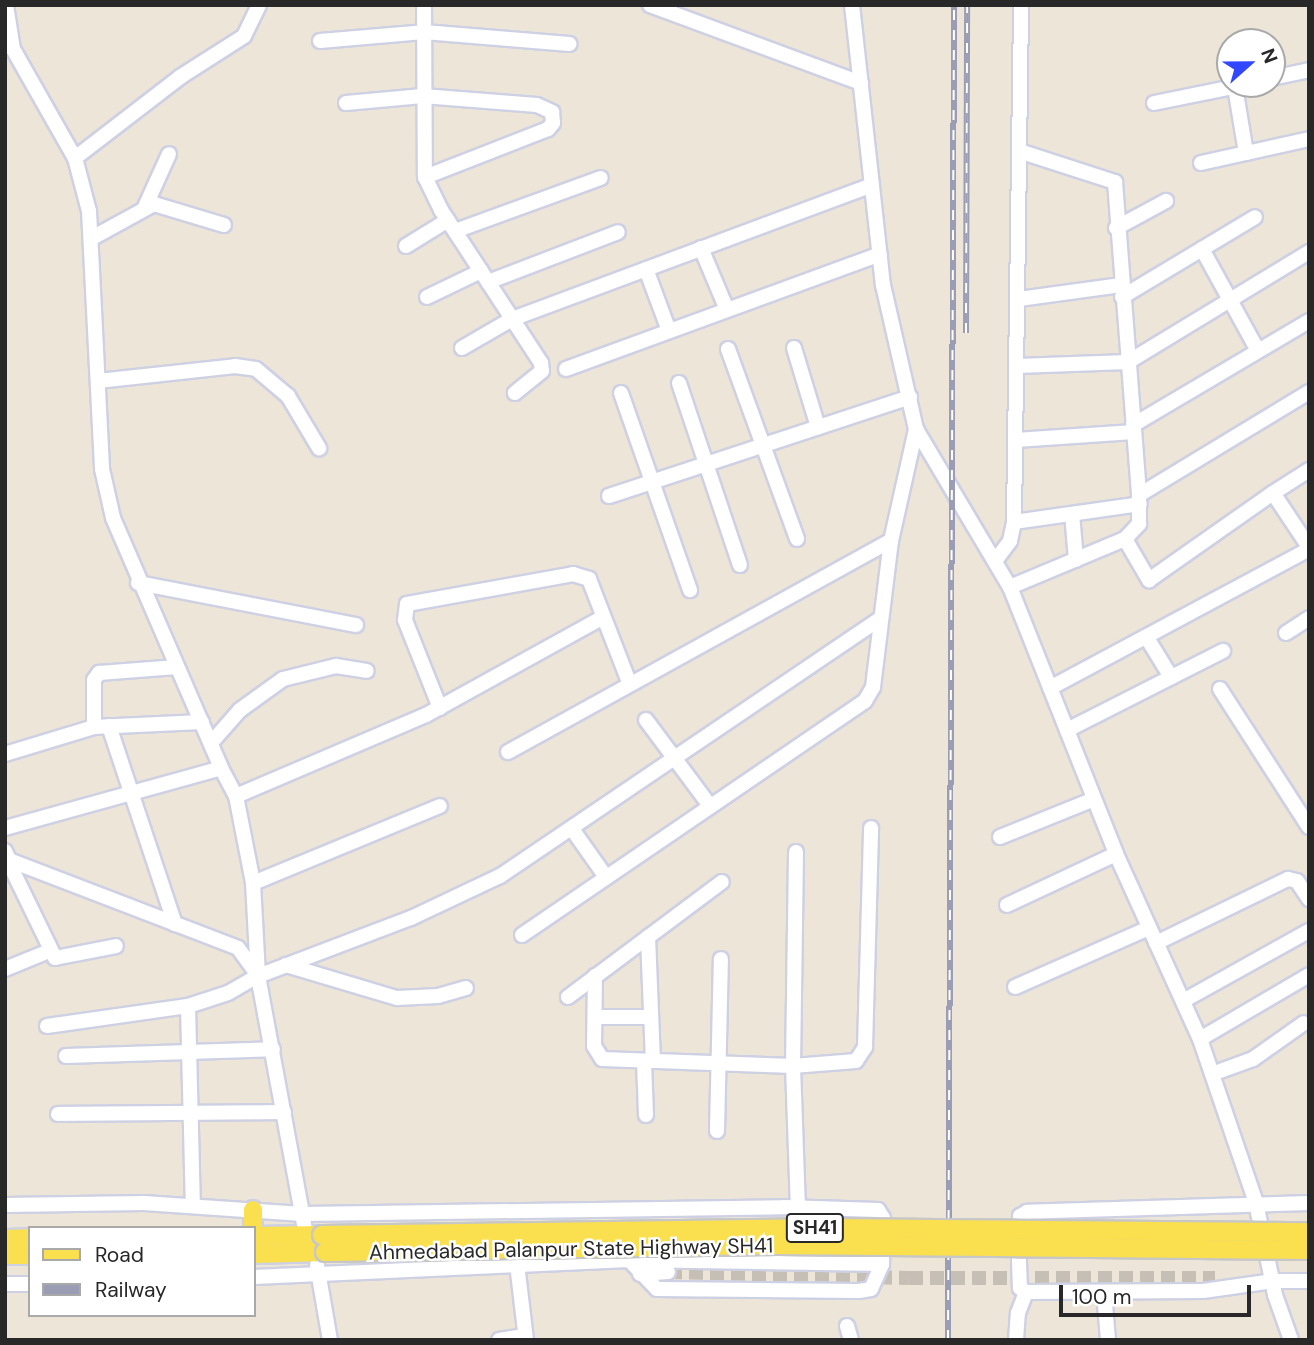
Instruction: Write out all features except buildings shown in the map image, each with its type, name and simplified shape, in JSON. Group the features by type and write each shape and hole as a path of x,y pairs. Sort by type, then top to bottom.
{"main road":[{"name":"Ahmedabad Palanpur State Highway SH41","path":"256,1254 317,1244 823,1228 1309,1232"},
{"name":"Ahmedabad Palanpur State Highway SH41","path":"256,1236 317,1244 1309,1250"},
{"path":"5,1239 28,1238"},
{"path":"5,1255 28,1255"}],"street":[{"path":"6,5 13,49 75,158 92,238 102,469 113,518 138,583 236,796 253,883 258,976 303,1214 317,1244 318,1273 330,1340"},
{"path":"75,158 180,78 244,36 259,5"},
{"path":"424,5 425,177 452,226 543,369 515,393"},
{"path":"650,5 861,83"},
{"path":"852,5 880,254 916,429 1010,587 1116,854 1200,1039 1256,1203 1273,1281 1291,1340"},
{"path":"995,561 1010,541 1014,522 1022,152 1021,5"},
{"path":"320,41 424,32 570,44"},
{"path":"1286,75 1309,70"},
{"path":"1154,103 1216,90"},
{"path":"346,103 423,96 549,108 554,118 543,131 425,177"},
{"path":"1242,98 1246,153"},
{"path":"1201,163 1309,139"},
{"path":"1010,587 1125,539 1139,524 1116,228 1115,182 1022,152"},
{"path":"145,207 169,154"},
{"path":"406,246 452,226 601,178"},
{"path":"462,348 512,318 872,185"},
{"path":"1116,228 1166,201"},
{"path":"92,238 145,207 164,204 224,225"},
{"path":"1019,299 1121,291 1202,249 1255,217"},
{"path":"427,298 618,232"},
{"path":"701,248 727,310"},
{"path":"1202,249 1258,351"},
{"path":"1017,366 1128,362 1309,252"},
{"path":"566,369 880,254"},
{"path":"646,269 669,331"},
{"path":"1016,440 1133,428 1309,321"},
{"path":"794,348 818,427"},
{"path":"728,349 797,539"},
{"path":"98,381 235,366 256,369 288,396 318,448"},
{"path":"678,383 740,565"},
{"path":"1014,522 1072,514 1139,499 1309,392"},
{"path":"621,393 690,590"},
{"path":"609,496 909,397"},
{"path":"523,935 865,701 873,687 891,541 916,429"},
{"path":"1125,539 1149,580 1309,470"},
{"path":"1050,688 1147,638 1309,548 1273,493"},
{"path":"1072,514 1076,560"},
{"path":"508,752 629,682 891,541"},
{"path":"440,708 405,620 407,604 580,573 589,579 629,682"},
{"path":"138,583 356,625"},
{"path":"236,796 440,708 602,618"},
{"path":"47,1026 188,1006 228,993 258,976 411,918 500,876 881,618"},
{"path":"1286,633 1309,618"},
{"path":"1147,638 1171,677"},
{"path":"1067,730 1223,651"},
{"path":"211,743 240,710 283,679 336,666 368,671"},
{"path":"175,924 131,792 101,727 94,680 99,673 177,667"},
{"path":"1220,689 1309,827"},
{"path":"646,720 709,806"},
{"path":"5,754 101,727 202,722"},
{"path":"5,828 221,768"},
{"path":"1000,837 1094,799"},
{"path":"253,883 440,806"},
{"path":"595,976 598,1056 648,1061 793,1066 844,1064 863,1053 871,828"},
{"path":"572,829 606,877"},
{"path":"796,852 793,1066 798,1207"},
{"path":"1007,905 1116,854"},
{"path":"6,857 238,948 258,976"},
{"path":"6,857 49,951 65,960 116,946"},
{"path":"1156,943 1288,878 1297,881 1309,899"},
{"path":"568,997 722,882"},
{"path":"1015,986 1149,928"},
{"path":"1183,1001 1309,931"},
{"path":"646,1115 651,1017 648,937"},
{"path":"5,969 49,951"},
{"path":"717,1131 721,959"},
{"path":"286,965 397,998 438,996 466,988"},
{"path":"1200,1039 1309,975"},
{"path":"188,1006 193,1205"},
{"path":"595,1017 651,1017"},
{"path":"1212,1074 1253,1059 1304,1023"},
{"path":"66,1056 191,1049 273,1049"},
{"path":"58,1114 284,1112"},
{"path":"1309,1203 1027,1212 1020,1216 1019,1261 1020,1288 1027,1292 1104,1293 1239,1286 1273,1281 1309,1281"},
{"path":"5,1205 193,1205 253,1219 303,1214 798,1207 878,1210 883,1218 882,1264 871,1289 859,1291 657,1289 629,1260"},
{"path":"256,1278 629,1260 882,1264"},
{"path":"499,1340 525,1338 517,1264"},
{"path":"640,1274 668,1272"},
{"path":"1215,1278 1239,1286"},
{"path":"5,1284 28,1284"},
{"path":"1016,1340 1018,1313 1027,1292"},
{"path":"1104,1293 1108,1340"}],"tunnel":[{"path":"668,1272 909,1278 1215,1278"}],"railway":[{"path":"948,1340 954,5"},
{"path":"966,333 967,5"}]}
